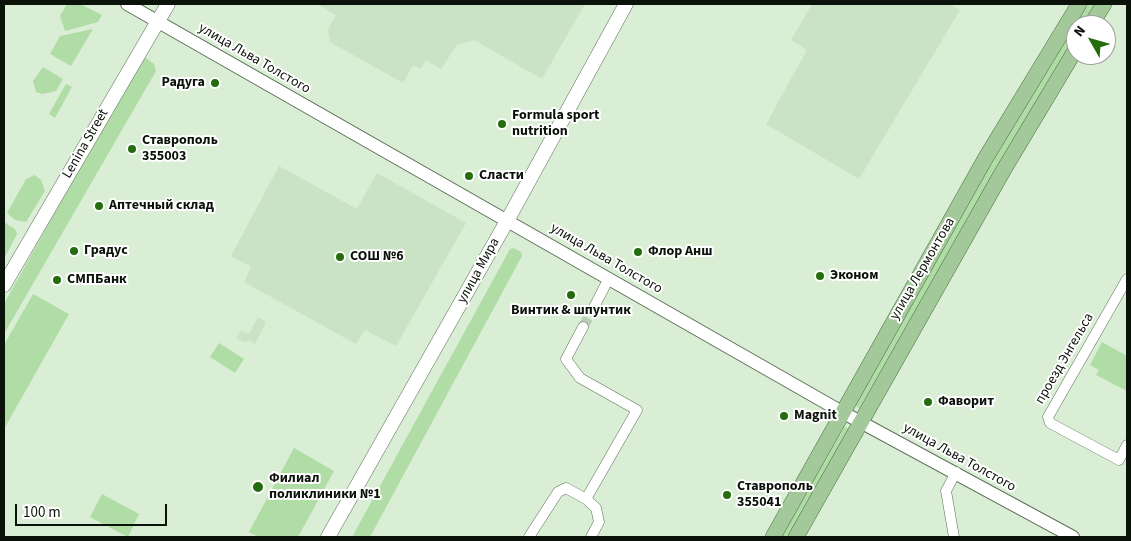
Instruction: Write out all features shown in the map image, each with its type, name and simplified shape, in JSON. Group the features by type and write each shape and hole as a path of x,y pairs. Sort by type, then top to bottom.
{"main road":[{"name":"Lenina Street","path":"4,285 168,4"},
{"name":"улица Мира","path":"328,537 507,221 626,4"},
{"name":"улица Лермонтова","path":"772,537 985,160 1079,4"},
{"path":"1097,15 1104,4"},
{"name":"улица Лермонтова","path":"796,537 1003,171 1066,65"}],"street":[{"name":"улица Льва Толстого","path":"127,4 842,412 1073,537"},
{"path":"593,309 609,278"},
{"name":"проезд Энгельса","path":"1127,279 1048,417 1050,423 1123,462 1127,445"},
{"path":"583,327 566,359 572,364 580,378 638,410 586,499"},
{"path":"954,537 946,491 956,472"},
{"path":"529,537 558,492 566,488 586,499 596,508 599,522 591,537"}],"shaded area":[{"path":"317,4 585,4 542,79 474,40 457,45 441,69 426,60 421,69 413,65 403,83 330,42 328,30 336,15"},
{"path":"812,4 950,4 960,10 859,179 766,124 807,50 791,40"},
{"name":"СОШ №6","path":"279,166 357,209 377,173 466,223 396,346 365,330 356,344 244,282 251,267 231,256"},
{"path":"258,317 266,322 255,344 248,340 246,343 236,338 241,330 249,334"}],"green space":[{"path":"67,4 80,4 102,15 98,22 65,31 60,16"},
{"path":"1088,4 1096,4 1089,15 1081,15"},
{"path":"93,29 71,66 50,54 60,36"},
{"path":"1066,40 1066,53 997,168 859,409 855,405 991,164"},
{"path":"146,58 154,64 156,71 4,334 4,304 139,61"},
{"path":"43,67 63,79 56,91 42,94 36,92 33,81"},
{"path":"66,84 72,87 55,118 49,114"},
{"path":"35,175 41,180 45,191 26,222 15,220 7,213 26,179"},
{"path":"4,222 15,229 17,234 4,259"},
{"path":"514,248 521,252 522,256 370,537 352,537 510,249"},
{"path":"33,294 69,314 4,429 4,345"},
{"path":"1102,342 1127,356 1127,391 1096,375 1099,370 1090,365"},
{"path":"219,343 244,359 235,373 210,357"},
{"path":"845,426 849,430 788,537 781,537"},
{"path":"294,448 334,471 298,537 259,537 249,532"},
{"path":"102,494 139,514 128,537 90,517"}],"tunnel":[{"path":"583,327 593,309"}],"place":[{"name":"Радуга","path":"215,83"},
{"name":"Formula sport nutrition","path":"502,124"},
{"name":"Ставрополь 355003","path":"132,149"},
{"name":"Сласти","path":"469,176"},
{"name":"Аптечный склад","path":"99,206"},
{"name":"Градус","path":"74,251"},
{"name":"Флор Анш","path":"638,252"},
{"name":"СОШ №6","path":"340,257"},
{"name":"Эконом","path":"820,276"},
{"name":"СМПБанк","path":"57,280"},
{"name":"Винтик & шпунтик","path":"571,295"},
{"name":"Фаворит","path":"928,402"},
{"name":"Magnit","path":"784,416"},
{"name":"Филиал поликлиники №1","path":"258,487"},
{"name":"Ставрополь 355041","path":"727,495"}]}
